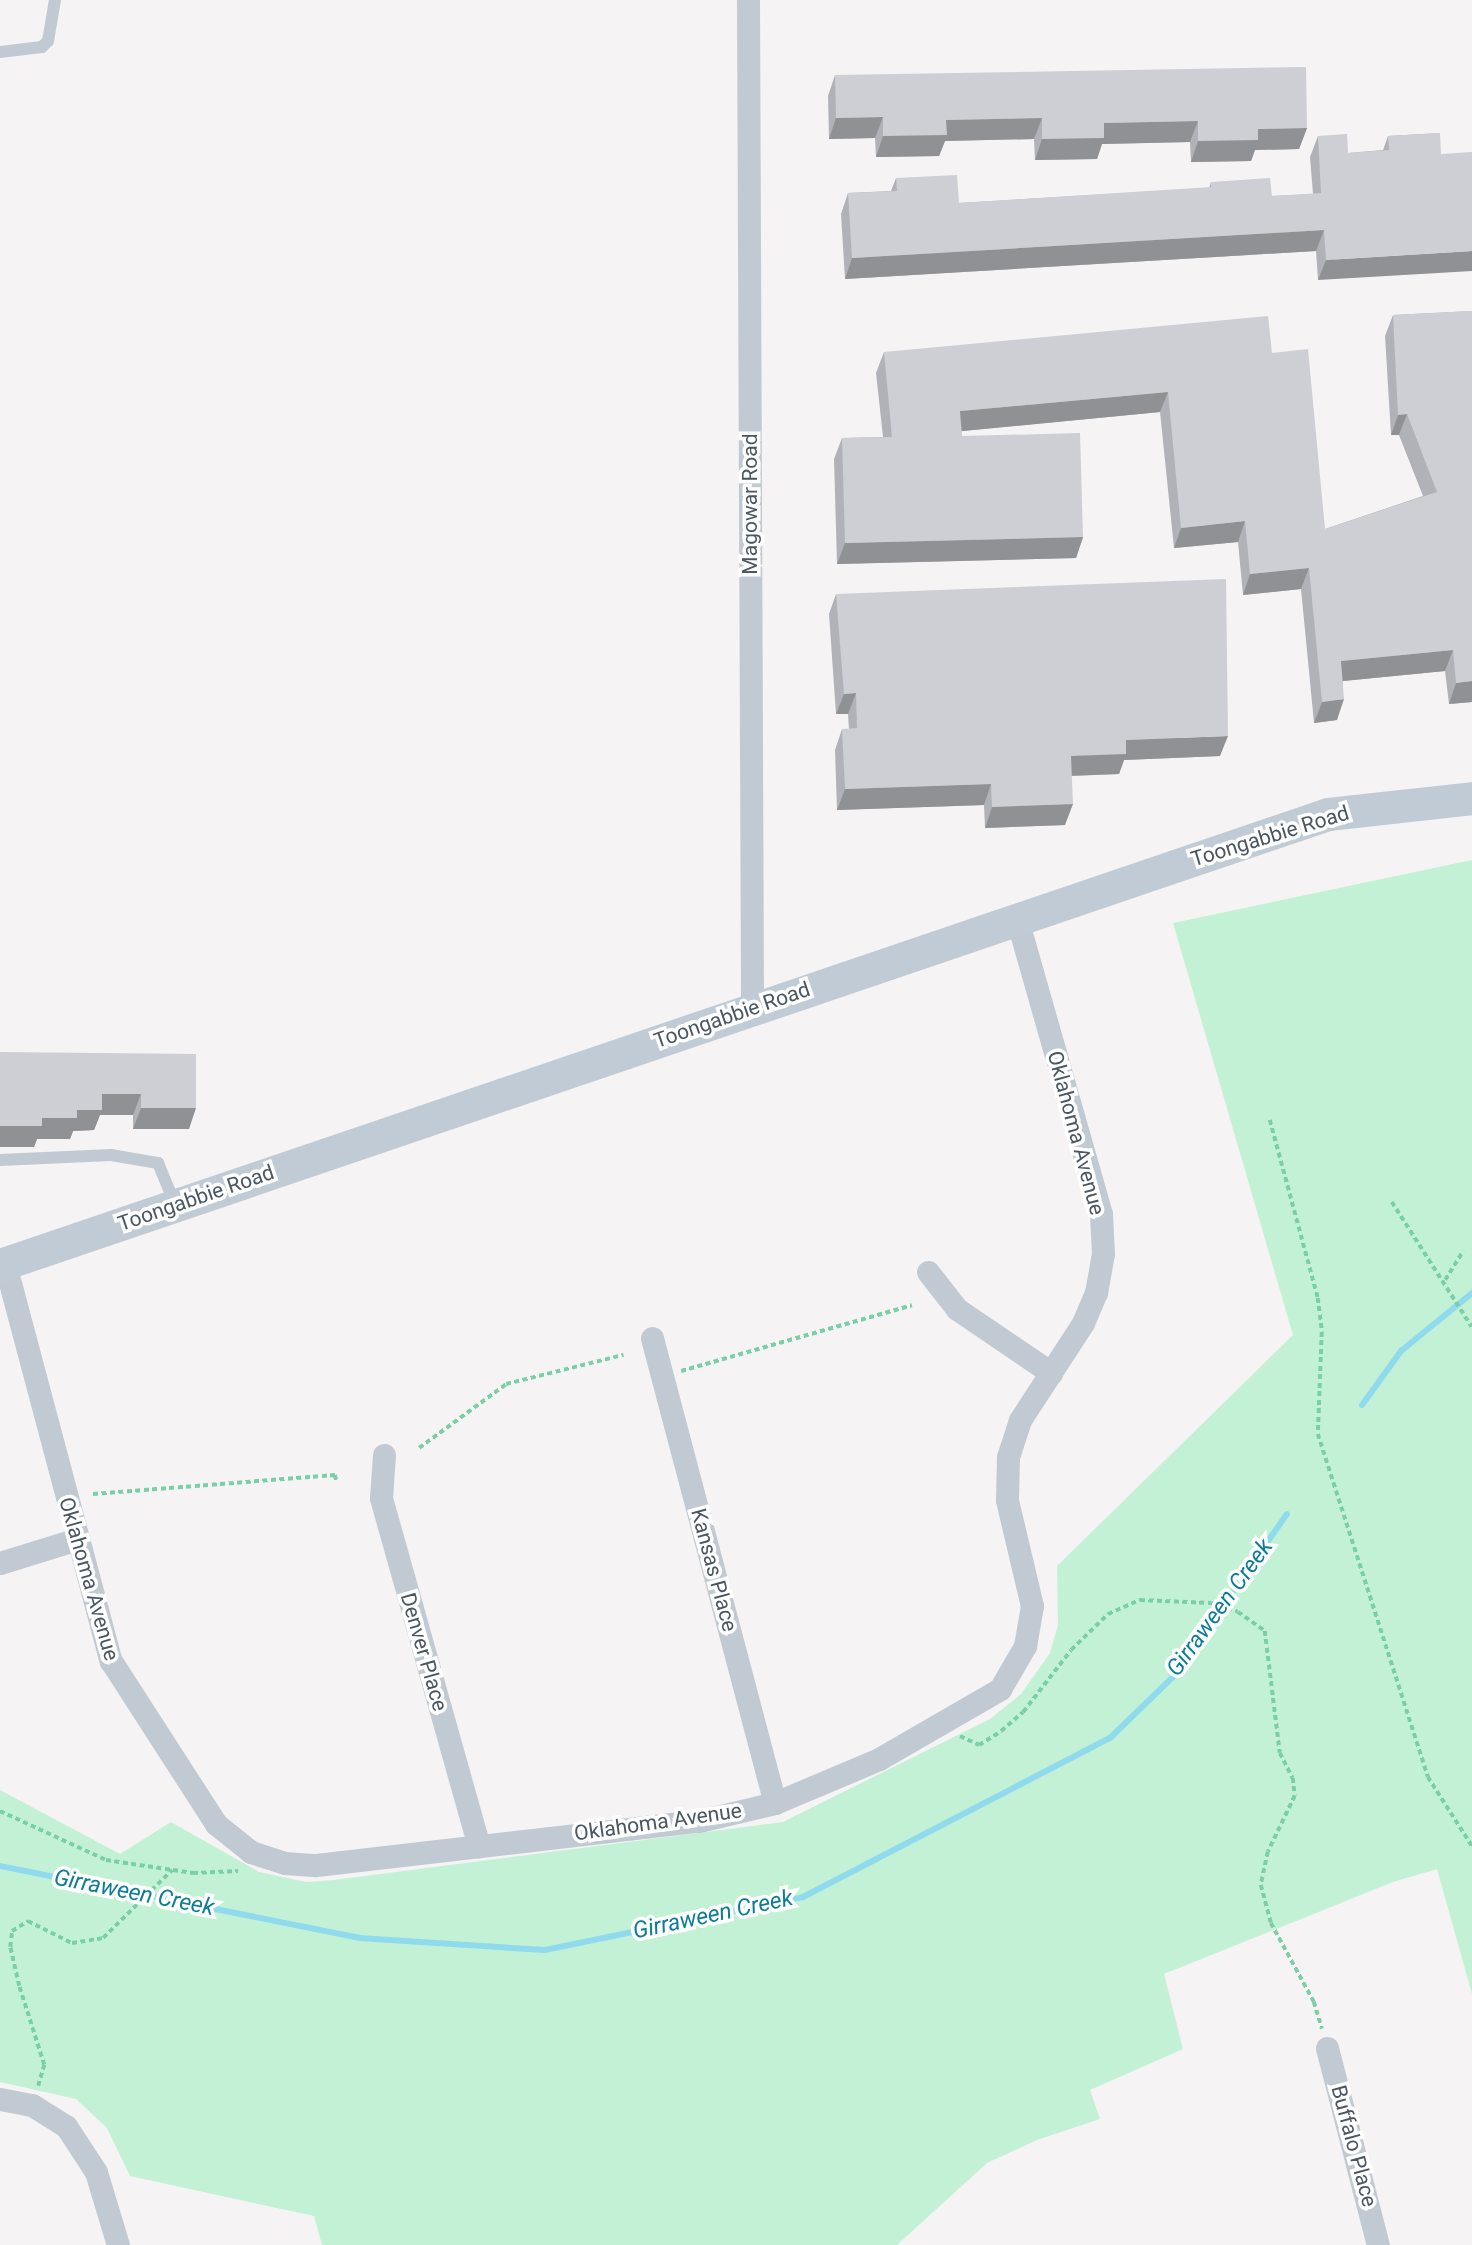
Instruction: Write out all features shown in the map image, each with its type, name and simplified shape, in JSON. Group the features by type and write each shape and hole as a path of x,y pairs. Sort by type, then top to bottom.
{"main road":[{"name":"Toongabbie Road","path":"2,1265 1328,814 1472,798"}],"street":[{"name":"Magowar Road","path":"748,0 752,1008"},
{"name":"Oklahoma Avenue","path":"2,1265 107,1650 121,1682 216,1824 251,1852 285,1863 316,1865 699,1821 775,1803 879,1759 1000,1689 1025,1646 1032,1606 1007,1500 1008,1457 1020,1420 1051,1373 1096,1293 1103,1254 1101,1214 1017,920"},
{"path":"928,1272 957,1309 1051,1373"},
{"name":"Kansas Place","path":"652,1338 775,1803"},
{"name":"Denver Place","path":"384,1455 381,1498 480,1847"},
{"path":"0,1563 77,1539"},
{"name":"Buffalo Place","path":"1327,2048 1378,2245"},
{"path":"0,2099 32,2105 66,2126 96,2172 118,2245"}],"lane":[{"path":"0,52 42,47 48,41 55,0"},
{"path":"0,1160 111,1156 158,1163 176,1205"}],"path":[{"path":"1270,1120 1318,1298 1322,1332 1318,1434 1428,1777 1472,1846"},
{"path":"1392,1202 1450,1287 1472,1327"},
{"path":"1445,1280 1463,1251"},
{"path":"676,1372 912,1305"},
{"path":"419,1448 506,1384 623,1355"},
{"path":"93,1494 335,1475 337,1483"},
{"path":"938,1726 979,1745 1023,1712 1071,1650 1108,1614 1140,1600 1211,1603 1238,1612 1265,1632 1280,1753 1293,1778 1295,1796 1268,1852 1261,1885 1270,1923 1314,2002 1327,2048"},
{"path":"0,1811 106,1860 193,1874 285,1863"},
{"path":"32,2105 44,2065 19,1986 10,1947 12,1931 28,1921 72,1943 85,1944 117,1929 172,1870"}],"green space":[{"path":"1472,860 1472,1994 1437,1869 1393,1882 1164,1974 1183,2049 1090,2090 1100,2119 1037,2140 987,2163 897,2245 322,2245 314,2216 130,2176 107,2128 76,2099 0,2082 0,1790 120,1854 171,1822 259,1872 306,1882 334,1880 783,1822 990,1719 1021,1694 1050,1653 1058,1625 1057,1566 1293,1335 1173,923"}],"building":[{"path":"1306,67 1307,128 1258,129 1258,140 1198,141 1198,121 1104,123 1104,138 1042,139 1042,118 946,120 947,135 883,136 883,117 836,118 835,75"},
{"path":"1440,133 1441,154 1472,152 1472,251 1326,260 1324,230 852,258 848,193 897,191 896,178 957,175 959,203 1211,187 1211,182 1270,178 1272,196 1321,193 1318,136 1347,134 1348,153 1389,150 1388,136"},
{"path":"1472,311 1472,681 1456,683 1453,650 1341,661 1344,699 1322,702 1309,568 1250,574 1245,521 1181,528 1168,392 960,411 962,436 1080,433 1083,537 845,543 842,438 892,437 884,352 1268,316 1272,353 1308,349 1325,529 1437,492 1407,414 1398,415 1393,315"},
{"path":"1226,579 1228,736 1126,740 1126,754 1071,756 1073,804 992,807 991,784 845,789 842,729 857,728 856,693 844,694 836,594"},
{"path":"0,1052 196,1054 196,1108 141,1108 141,1094 102,1094 102,1110 77,1110 77,1118 42,1118 42,1126 0,1126"}],"waterway":[{"name":"Girraween Creek","path":"1362,1405 1401,1351 1472,1293"},
{"name":"Girraween Creek","path":"0,1866 359,1938 545,1950 803,1897 1110,1738 1175,1675 1287,1514"}]}
